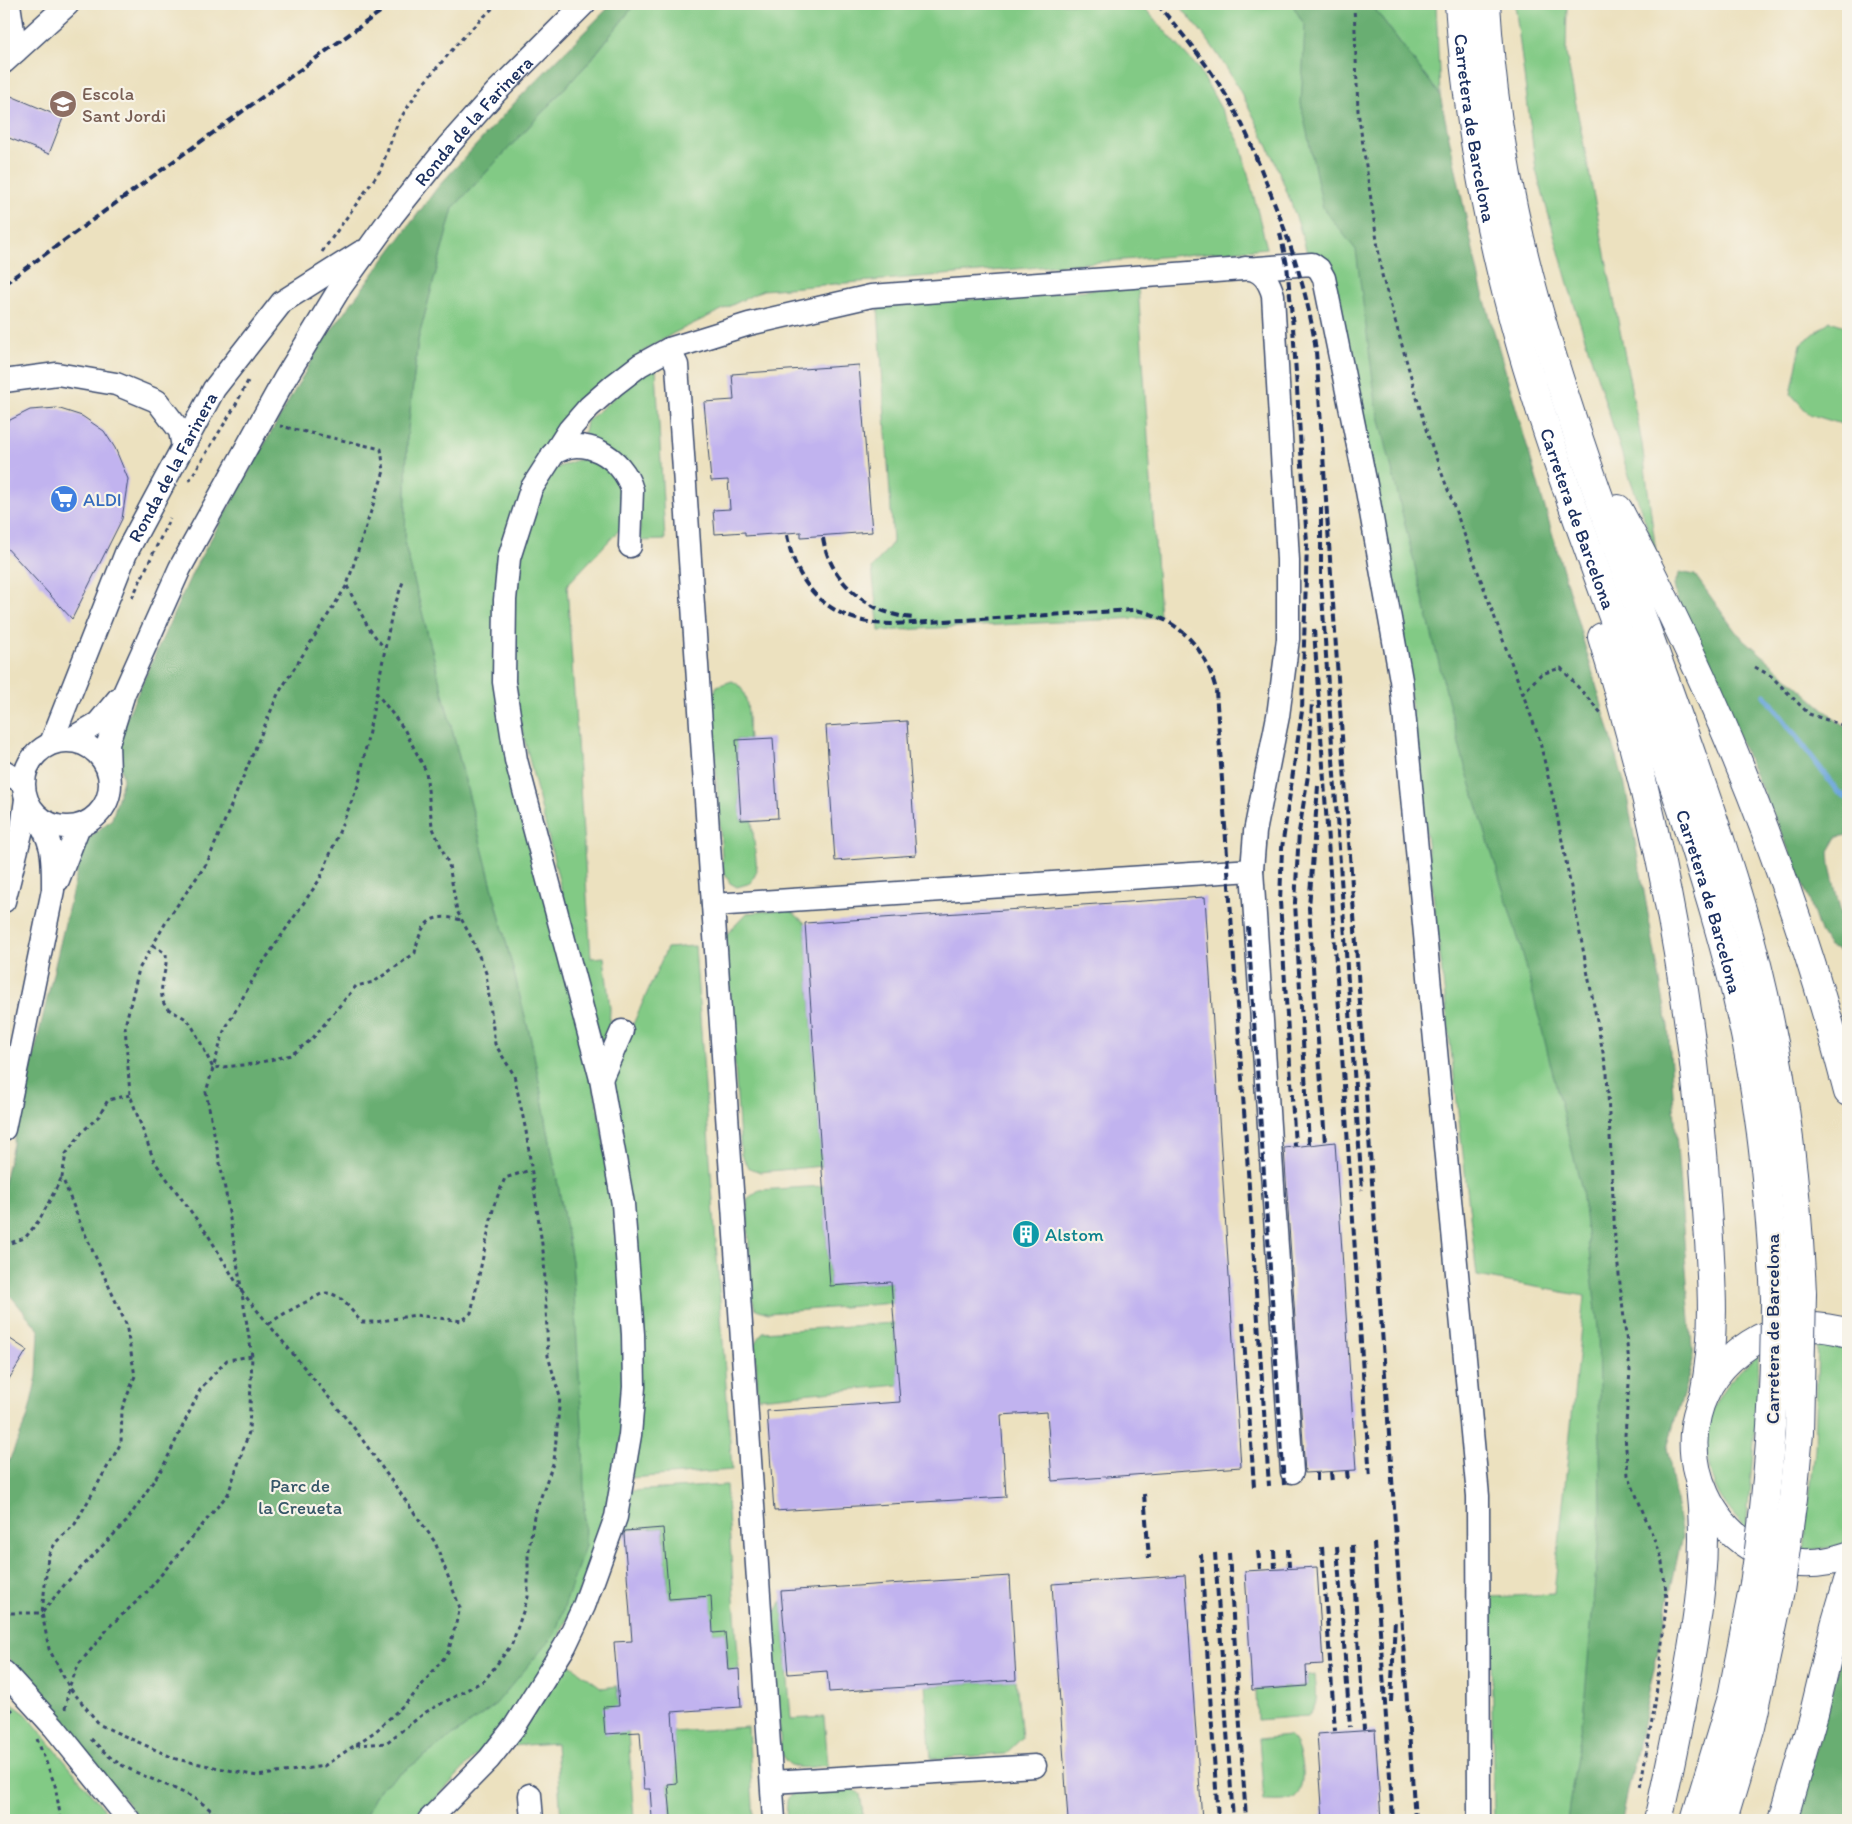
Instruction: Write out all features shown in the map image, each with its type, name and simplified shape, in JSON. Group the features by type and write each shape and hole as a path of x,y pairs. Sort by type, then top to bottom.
{"main road":[{"name":"Carretera de Barcelona","path":"1459,4 1470,102 1490,224 1522,348 1559,466 1676,794 1730,968 1745,1033 1766,1161 1776,1298 1771,1452 1754,1584 1732,1697 1695,1820"},
{"name":"Carretera de Barcelona","path":"1486,4 1493,78 1512,198 1536,300 1579,437 1703,787 1751,940 1772,1031 1786,1106 1794,1172 1802,1293 1798,1449 1780,1592 1751,1727 1723,1820"},
{"path":"1579,437 1654,576 1702,675 1746,777 1795,909 1848,1092"},
{"path":"1559,466 1596,617 1618,688 1647,801 1668,895 1686,1004 1701,1133 1709,1245 1712,1343 1704,1395"},
{"path":"1848,1333 1817,1326 1794,1326 1758,1339 1730,1359 1720,1369 1697,1410 1693,1442 1696,1472 1700,1485 1711,1508 1739,1540 1762,1554 1778,1559 1820,1563 1848,1556"},
{"path":"1658,1820 1682,1704 1702,1584 1705,1544 1700,1485"},
{"path":"1783,1820 1814,1714 1835,1625 1848,1581"}],"street":[{"path":"9,4 10,57"},
{"path":"10,57 68,4"},
{"name":"Ronda de la Farinera","path":"109,772 108,744 124,693 180,568 261,422 340,288 454,139 496,92 584,4"},
{"name":"Ronda de la Farinera","path":"60,741 126,553 214,389 282,302 371,246"},
{"path":"429,1820 489,1759 515,1726 565,1646 584,1606 616,1517 630,1434 634,1387 633,1334 623,1204 601,1079 516,760 504,682 505,600 509,558 531,489 569,430 601,396 640,365 669,349 749,324 871,296 1312,264 1320,268 1324,278 1366,485 1401,680 1478,1496 1479,1820"},
{"path":"1245,268 1256,270 1263,275 1273,295 1289,596 1284,676 1255,832 1252,870 1292,1472"},
{"path":"669,349 677,365 774,1820"},
{"path":"4,381 57,374 116,384 157,401 180,431 183,447"},
{"path":"552,455 558,450 574,445 596,450 615,461 630,481 632,490 630,546"},
{"name":"Ronda de la Farinera","path":"60,741 98,723 124,693"},
{"path":"4,771 28,798 47,823 63,828 79,826 94,819 105,806 110,791 109,772 101,756 87,744 60,741 35,753 26,767 28,798 4,901"},
{"path":"28,798 46,831 53,851 54,890"},
{"path":"4,1129 54,890 79,826"},
{"path":"713,905 1252,870"},
{"path":"601,1079 622,1031"},
{"path":"4,1672 54,1727 129,1820"},
{"path":"772,1782 1035,1766"},
{"path":"530,1794 532,1820"}],"path":[{"path":"318,279 314,265 380,171 398,122 429,77 465,35 497,4"},
{"path":"1354,4 1358,111 1382,276 1427,433 1539,738 1557,815 1607,1073 1615,1240 1630,1372 1626,1435 1628,1475 1661,1556 1667,1598 1655,1704 1640,1791"},
{"path":"185,489 246,387 252,369 239,358"},
{"path":"62,1177 81,1226 126,1324 135,1376 122,1409 121,1443 75,1524 56,1542 48,1556 42,1613 50,1649 69,1687 100,1725 176,1758 257,1776 324,1766 376,1731 412,1697 448,1653 460,1608 435,1542 354,1428 242,1292 208,1235 154,1161 130,1094 125,1026 139,969 169,917 207,863 278,694 347,585 384,471 381,449 261,422"},
{"path":"130,602 171,514"},
{"path":"58,1707 64,1714 69,1687 79,1664 89,1651 111,1625 146,1594 228,1494 250,1432 252,1356 226,1194 206,1092 224,1031 260,967 320,879 359,783 384,648 392,613 404,580"},
{"path":"347,585 368,627 384,648"},
{"path":"1755,667 1771,676 1809,714 1848,727"},
{"path":"1522,694 1541,674 1561,668 1601,713"},
{"path":"355,1746 386,1744 426,1712 485,1680 512,1644 528,1597 529,1548 534,1516 554,1461 560,1397 548,1356 544,1258 526,1132 514,1074 495,1044 486,973 457,911 449,865 432,826 426,771 404,729 375,691"},
{"path":"213,1068 253,1064 291,1055 312,1039 356,986 374,982 415,953 418,937 428,920 443,916 462,920"},
{"path":"153,945 166,954 167,963 162,991 163,1002 168,1009 189,1020 213,1068"},
{"path":"4,1245 25,1238 40,1219 62,1177 66,1154 83,1131 99,1116 108,1100 130,1094"},
{"path":"269,1324 290,1308 308,1302 316,1294 332,1293 344,1300 350,1312 362,1322 376,1322 415,1315 462,1321 471,1314 494,1205 505,1178 530,1170"},
{"path":"42,1613 65,1584 126,1522 163,1467 201,1388 227,1360 252,1356"},
{"path":"4,1609 11,1613 42,1613"},
{"path":"4,1717 13,1709 19,1717"},
{"path":"31,1731 37,1738 54,1786 61,1820"},
{"path":"90,1738 117,1762 180,1791 215,1813 220,1820"}],"green space":[{"name":"Parc de la Creueta","path":"612,4 635,4 590,61 453,208 418,340 407,438 405,545 532,1044 572,1261 583,1439 585,1546 555,1634 494,1706 379,1789 363,1820 141,1820 4,1653 4,1473 28,1416 37,1376 39,1330 4,1288 4,1182 84,842 112,819 123,780 116,741 194,569 321,344 437,188 520,97"},
{"path":"635,4 1141,4 1199,69 1240,143 1267,248 763,290 674,333 641,353 528,478 497,706 593,1081 611,1183 624,1321 624,1403 619,1457 588,1573 548,1660 506,1723 416,1820 363,1820 379,1789 494,1706 585,1546 572,1261 532,1044 405,545 407,438 418,340 453,208 590,61"},
{"path":"1177,4 1315,4 1561,1050 1601,1261 1612,1475 1580,1820 1494,1820 1490,1597 1554,1594 1584,1296 1477,1276 1409,685 1324,261 1317,254 1307,253 1298,222 1272,155 1238,87 1198,28"},
{"path":"1292,4 1371,4 1440,95 1480,283 1625,785 1668,1026 1693,1361 1667,1447 1682,1536 1622,1820 1567,1820 1583,1717 1601,1512 1598,1328 1582,1190 1524,958 1462,756 1417,575 1376,403 1356,250 1323,208 1301,104 1305,26"},
{"path":"1371,4 1436,4 1440,95"},
{"path":"1515,4 1567,4 1566,53 1642,444 1656,552 1626,467 1570,291 1536,170"},
{"path":"1138,286 1160,617 879,631 872,568 893,542 878,307"},
{"path":"1830,321 1848,327 1848,426 1809,414 1791,394 1801,344"},
{"path":"656,368 665,540 640,541 639,495 587,439 584,432 586,422 648,369"},
{"path":"594,459 611,470 616,478 622,495 625,524 567,585 591,958 604,957 610,1008 609,1037 602,1043 597,1036 519,717 513,650 513,607 524,534 541,486 556,468 577,460"},
{"path":"1680,572 1695,575 1736,632 1843,726 1848,727 1848,835 1837,837 1829,851 1830,866 1842,918 1844,953 1829,947 1820,932 1810,902 1784,839 1677,599 1674,585"},
{"path":"732,681 743,691 746,698 749,739 736,740 741,820 752,820 757,871 751,883 737,887 730,883 723,871 711,699 717,686"},
{"path":"789,909 805,923 822,1166 760,1172 748,1167 741,1155 726,935 747,913"},
{"path":"695,946 732,1470 631,1478 609,1078 667,948"},
{"path":"823,1186 830,1286 891,1282 893,1303 768,1313 756,1309 751,1297 747,1199 759,1190"},
{"path":"894,1323 899,1385 758,1398 755,1344 763,1332"},
{"path":"1818,1342 1848,1349 1848,1545 1803,1551 1815,1450"},
{"path":"1758,1355 1759,1385 1746,1530 1726,1506 1717,1490 1709,1466 1707,1439 1708,1426 1716,1401 1735,1376"},
{"path":"726,1485 739,1669 728,1670 725,1632 713,1633 710,1596 669,1599 663,1528 619,1530 629,1491"},
{"path":"782,1602 791,1719 824,1717 828,1765 800,1768 789,1764 781,1752 772,1617"},
{"path":"1848,1628 1848,1820 1798,1820"},
{"path":"565,1661 602,1688 617,1686 619,1706 605,1734 628,1732 634,1820 561,1820 556,1743 511,1746"},
{"path":"1315,1675 1316,1702 1308,1716 1257,1720 1256,1690 1307,1686 1307,1676"},
{"path":"1016,1680 1022,1738 1005,1754 931,1759 925,1686"},
{"path":"4,1698 26,1714 113,1820 4,1820"},
{"path":"748,1727 754,1820 662,1820 662,1818 671,1817 668,1784 677,1783 673,1732"},
{"path":"1288,1736 1297,1747 1302,1765 1299,1792 1292,1799 1264,1801 1259,1739"},
{"path":"850,1787 860,1794 864,1820 786,1820 787,1799 798,1789"}],"building":[{"path":"4,93 63,118 49,154 4,136"},
{"path":"859,365 872,532 801,537 801,532 745,536 745,532 715,534 713,510 730,509 728,480 711,481 704,402 734,400 732,374"},
{"name":"ALDI","path":"57,408 82,416 104,431 115,448 128,479 122,519 72,619 4,545 4,423 30,410"},
{"path":"907,721 916,855 835,861 826,726"},
{"path":"773,738 778,818 741,820 736,740"},
{"name":"Alstom","path":"1205,897 1241,1467 1052,1481 1047,1412 1001,1415 1006,1497 774,1511 767,1411 900,1402 891,1282 830,1286 805,923"},
{"path":"1335,1142 1356,1470 1305,1473 1284,1148"},
{"path":"4,1335 27,1350 4,1387"},
{"path":"663,1528 669,1599 711,1596 713,1633 725,1632 728,1670 739,1669 741,1707 672,1712 677,1783 668,1784 671,1817 652,1818 650,1789 644,1789 640,1732 605,1734 603,1707 619,1706 614,1642 632,1641 625,1531"},
{"path":"1317,1567 1323,1664 1306,1665 1307,1686 1252,1690 1245,1571"},
{"path":"1185,1575 1202,1820 1068,1820 1052,1584"},
{"path":"1010,1576 1016,1680 829,1692 827,1671 788,1674 781,1591"},
{"path":"1375,1730 1381,1820 1323,1820 1317,1734"}],"waterway":[{"path":"1765,695 1838,792 1848,798"}],"railway":[{"path":"4,284 391,4"},
{"path":"1157,4 1202,59 1228,99 1240,119 1258,163"},
{"path":"1256,157 1284,228 1300,276 1312,325 1316,351 1415,1820"},
{"path":"1280,233 1287,265 1293,327 1307,543 1302,711 1282,848 1280,901 1295,1146"},
{"path":"1321,507 1321,581 1362,1190"},
{"path":"787,535 792,555 800,573 810,588 822,601 854,619 873,623 894,624 1134,610 1150,614 1177,627 1188,637 1205,661 1216,690 1269,1486"},
{"path":"823,538 827,554 834,569 843,582 855,593 868,603 882,610 898,616 914,618"},
{"path":"1314,629 1370,1479"},
{"path":"1309,1144 1295,903 1299,832 1309,769 1312,701"},
{"path":"1318,786 1309,908 1325,1143"},
{"path":"1248,927 1284,1485"},
{"path":"1243,1323 1254,1487"},
{"path":"1347,1471 1348,1481"},
{"path":"1331,1472 1332,1482"},
{"path":"1317,1473 1317,1483"},
{"path":"1144,1494 1149,1558"},
{"path":"1374,1543 1393,1820"},
{"path":"1352,1545 1364,1730"},
{"path":"1337,1546 1350,1727"},
{"path":"1322,1547 1335,1731"},
{"path":"1288,1549 1289,1567"},
{"path":"1274,1550 1275,1568"},
{"path":"1258,1551 1260,1569"},
{"path":"1215,1553 1233,1820"},
{"path":"1229,1553 1246,1820"},
{"path":"1201,1554 1218,1820"},
{"path":"1391,1702 1395,1619"}],"place":[{"name":"Escola Sant Jordi","path":"63,104"},
{"name":"ALDI","path":"64,499"},
{"name":"Alstom","path":"1026,1234"}]}
